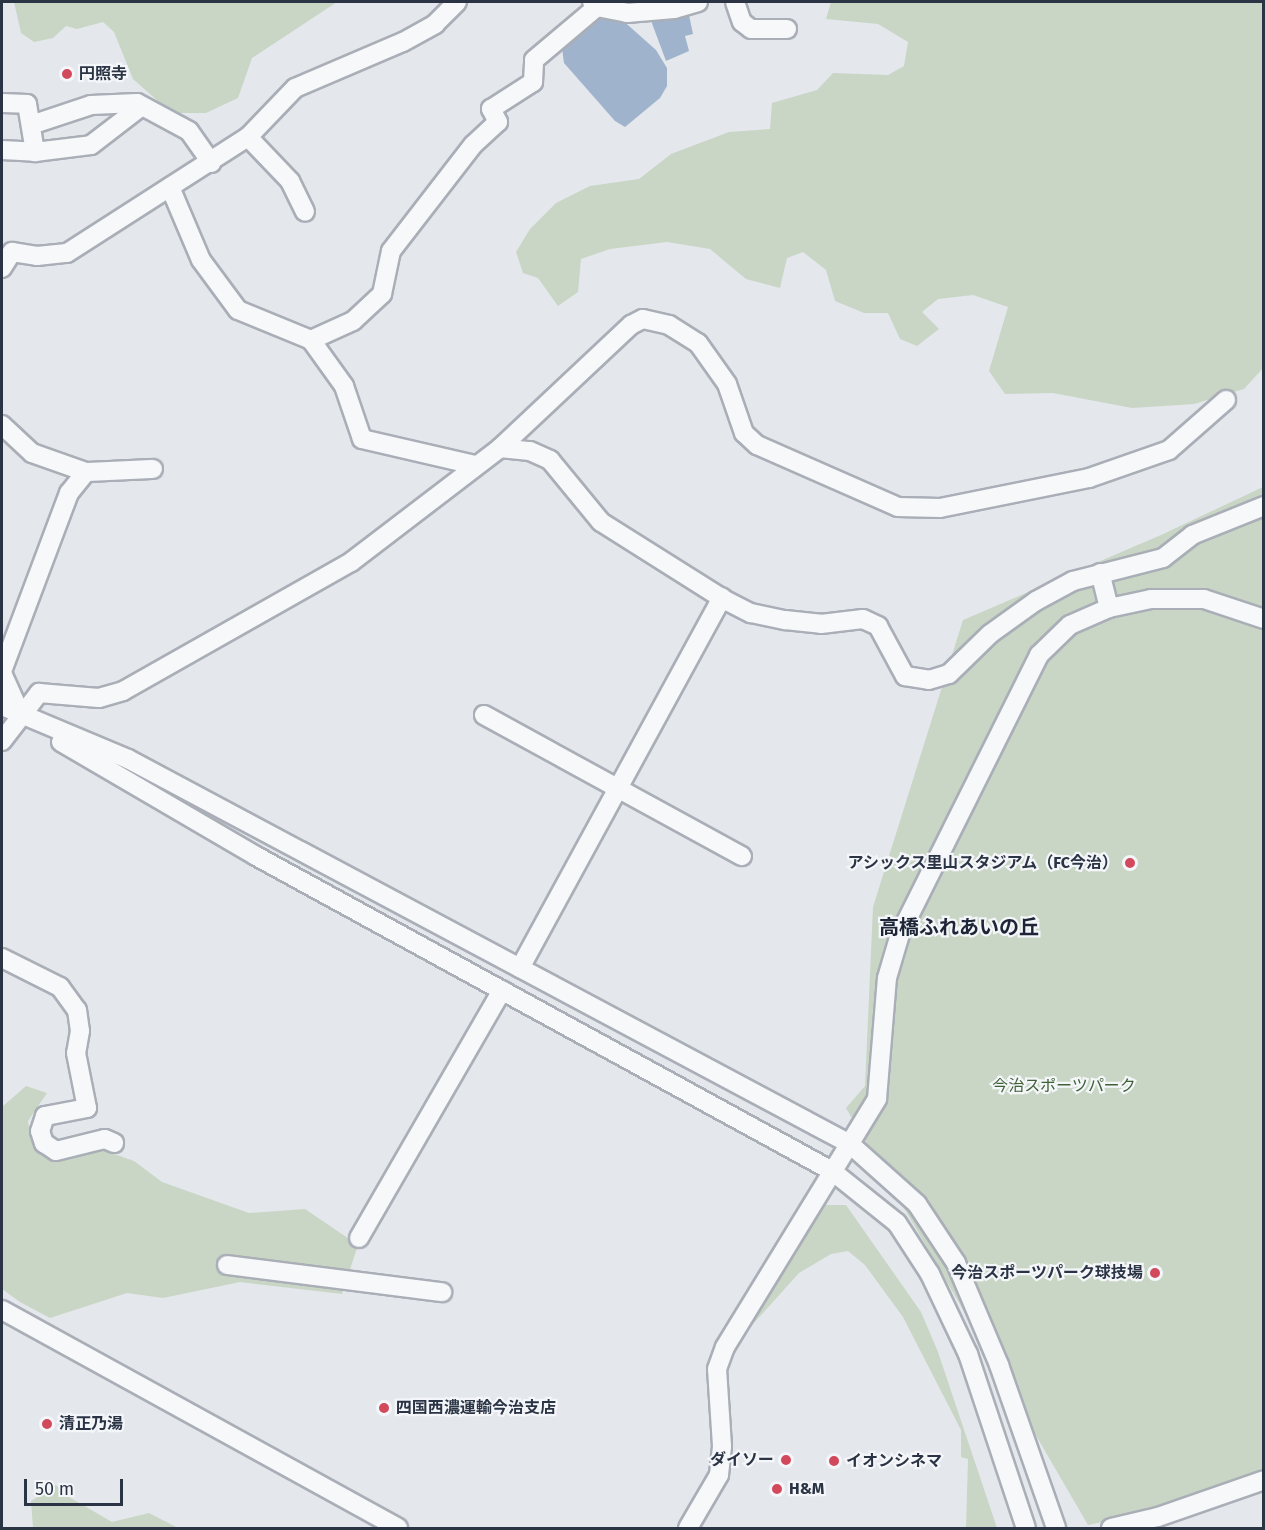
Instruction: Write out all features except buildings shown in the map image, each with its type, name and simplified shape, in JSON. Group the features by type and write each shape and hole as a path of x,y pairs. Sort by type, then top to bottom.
{"street":[{"path":"2,268 12,252 38,256 66,253 212,163 248,137 295,88 403,42 435,24 457,2"},
{"path":"311,340 353,321 382,294 391,251 473,145 498,122 491,109 525,90 533,82 534,60 594,4 627,13 674,9 698,2"},
{"path":"735,2 741,22 751,30 787,29"},
{"path":"31,125 91,105 137,103 139,108 189,131 212,163"},
{"path":"2,104 27,104 35,152"},
{"path":"2,150 35,152 91,146 139,108"},
{"path":"248,137 290,181 305,212"},
{"path":"170,187 201,260 238,310 311,340 344,386 362,439 475,465"},
{"path":"2,741 39,693 99,698 146,681 351,562 500,448 630,325 643,319 669,325 698,344 727,384 744,433 757,445 898,507 940,508 1089,478 1169,450 1226,400"},
{"path":"2,425 32,453 86,472 153,469"},
{"path":"500,448 530,450 550,460 601,522 751,613 821,624 863,619 878,626 905,676 929,680 950,674 990,634 1035,601 1073,581 1163,558 1192,535 1263,506"},
{"path":"86,472 69,493 2,672 20,716 128,759 850,1144 917,1204 956,1263 999,1365 1056,1528"},
{"path":"1100,573 1109,608"},
{"path":"520,968 722,597"},
{"path":"688,1528 719,1475 722,1446 717,1369 725,1347 877,1100 887,978 900,934 1039,655 1071,625 1109,608 1151,599 1185,597 1234,606 1263,619"},
{"path":"2,706 235,844 832,1171 897,1223 930,1274 968,1354 1026,1528"},
{"path":"484,715 742,856"},
{"path":"2,958 60,987 77,1010 80,1031 76,1053 87,1108 45,1116 40,1131 44,1143 56,1151 105,1139 114,1143"},
{"path":"359,1238 502,990"},
{"path":"227,1265 442,1292"},
{"path":"2,1310 398,1528"},
{"path":"1111,1528 1158,1517 1263,1480"}],"green space":[{"path":"14,2 337,2 252,58 238,98 206,113 176,113 159,102 133,79 114,32 103,22 77,29 66,26 53,38 34,42 21,33"},
{"path":"831,2 1263,2 1264,367 1244,389 1194,404 1132,408 1053,393 1005,394 989,371 1008,307 973,295 938,299 922,312 939,329 917,346 900,339 888,313 864,313 835,301 826,270 803,252 787,258 780,288 746,279 710,249 667,242 610,249 581,259 578,292 558,306 538,278 523,273 516,252 530,229 556,203 590,186 639,179 671,154 729,132 770,129 772,103 817,90 833,73 888,75 904,66 908,42 878,24 826,19"},
{"name":"今治スポーツパーク","path":"1263,487 1263,1489 1088,1525 846,1108 865,1086 873,907 963,620 1161,535"},
{"path":"26,1086 47,1093 28,1121 30,1136 42,1154 103,1150 134,1161 162,1182 249,1213 305,1209 358,1245 342,1294 240,1282 163,1298 127,1293 50,1318 20,1302 2,1289 2,1107"},
{"path":"818,1205 846,1205 921,1312 938,1352 997,1528 966,1528 968,1459 961,1457 961,1430 903,1317 865,1265 848,1251 831,1254 799,1273 752,1325 741,1327"},
{"path":"56,1485 69,1497 112,1522 149,1513 178,1528 33,1528 31,1501"}],"water":[{"path":"688,10 693,34 685,36 689,51 666,61 650,18"},
{"path":"603,17 620,18 656,50 667,68 667,86 660,98 625,127 615,121 564,63 562,48 571,35"}],"place":[{"name":"円照寺","path":"67,74"},
{"name":"アシックス里山スタジアム（FC今治）","path":"1130,863"},
{"name":"今治スポーツパーク球技場","path":"1155,1273"},
{"name":"四国西濃運輸今治支店","path":"384,1408"},
{"name":"清正乃湯","path":"47,1424"},
{"name":"ダイソー","path":"786,1460"},
{"name":"イオンシネマ","path":"834,1461"},
{"name":"H&M","path":"777,1489"}],"district":[{"name":"高橋ふれあいの丘","path":"959,927"}]}
